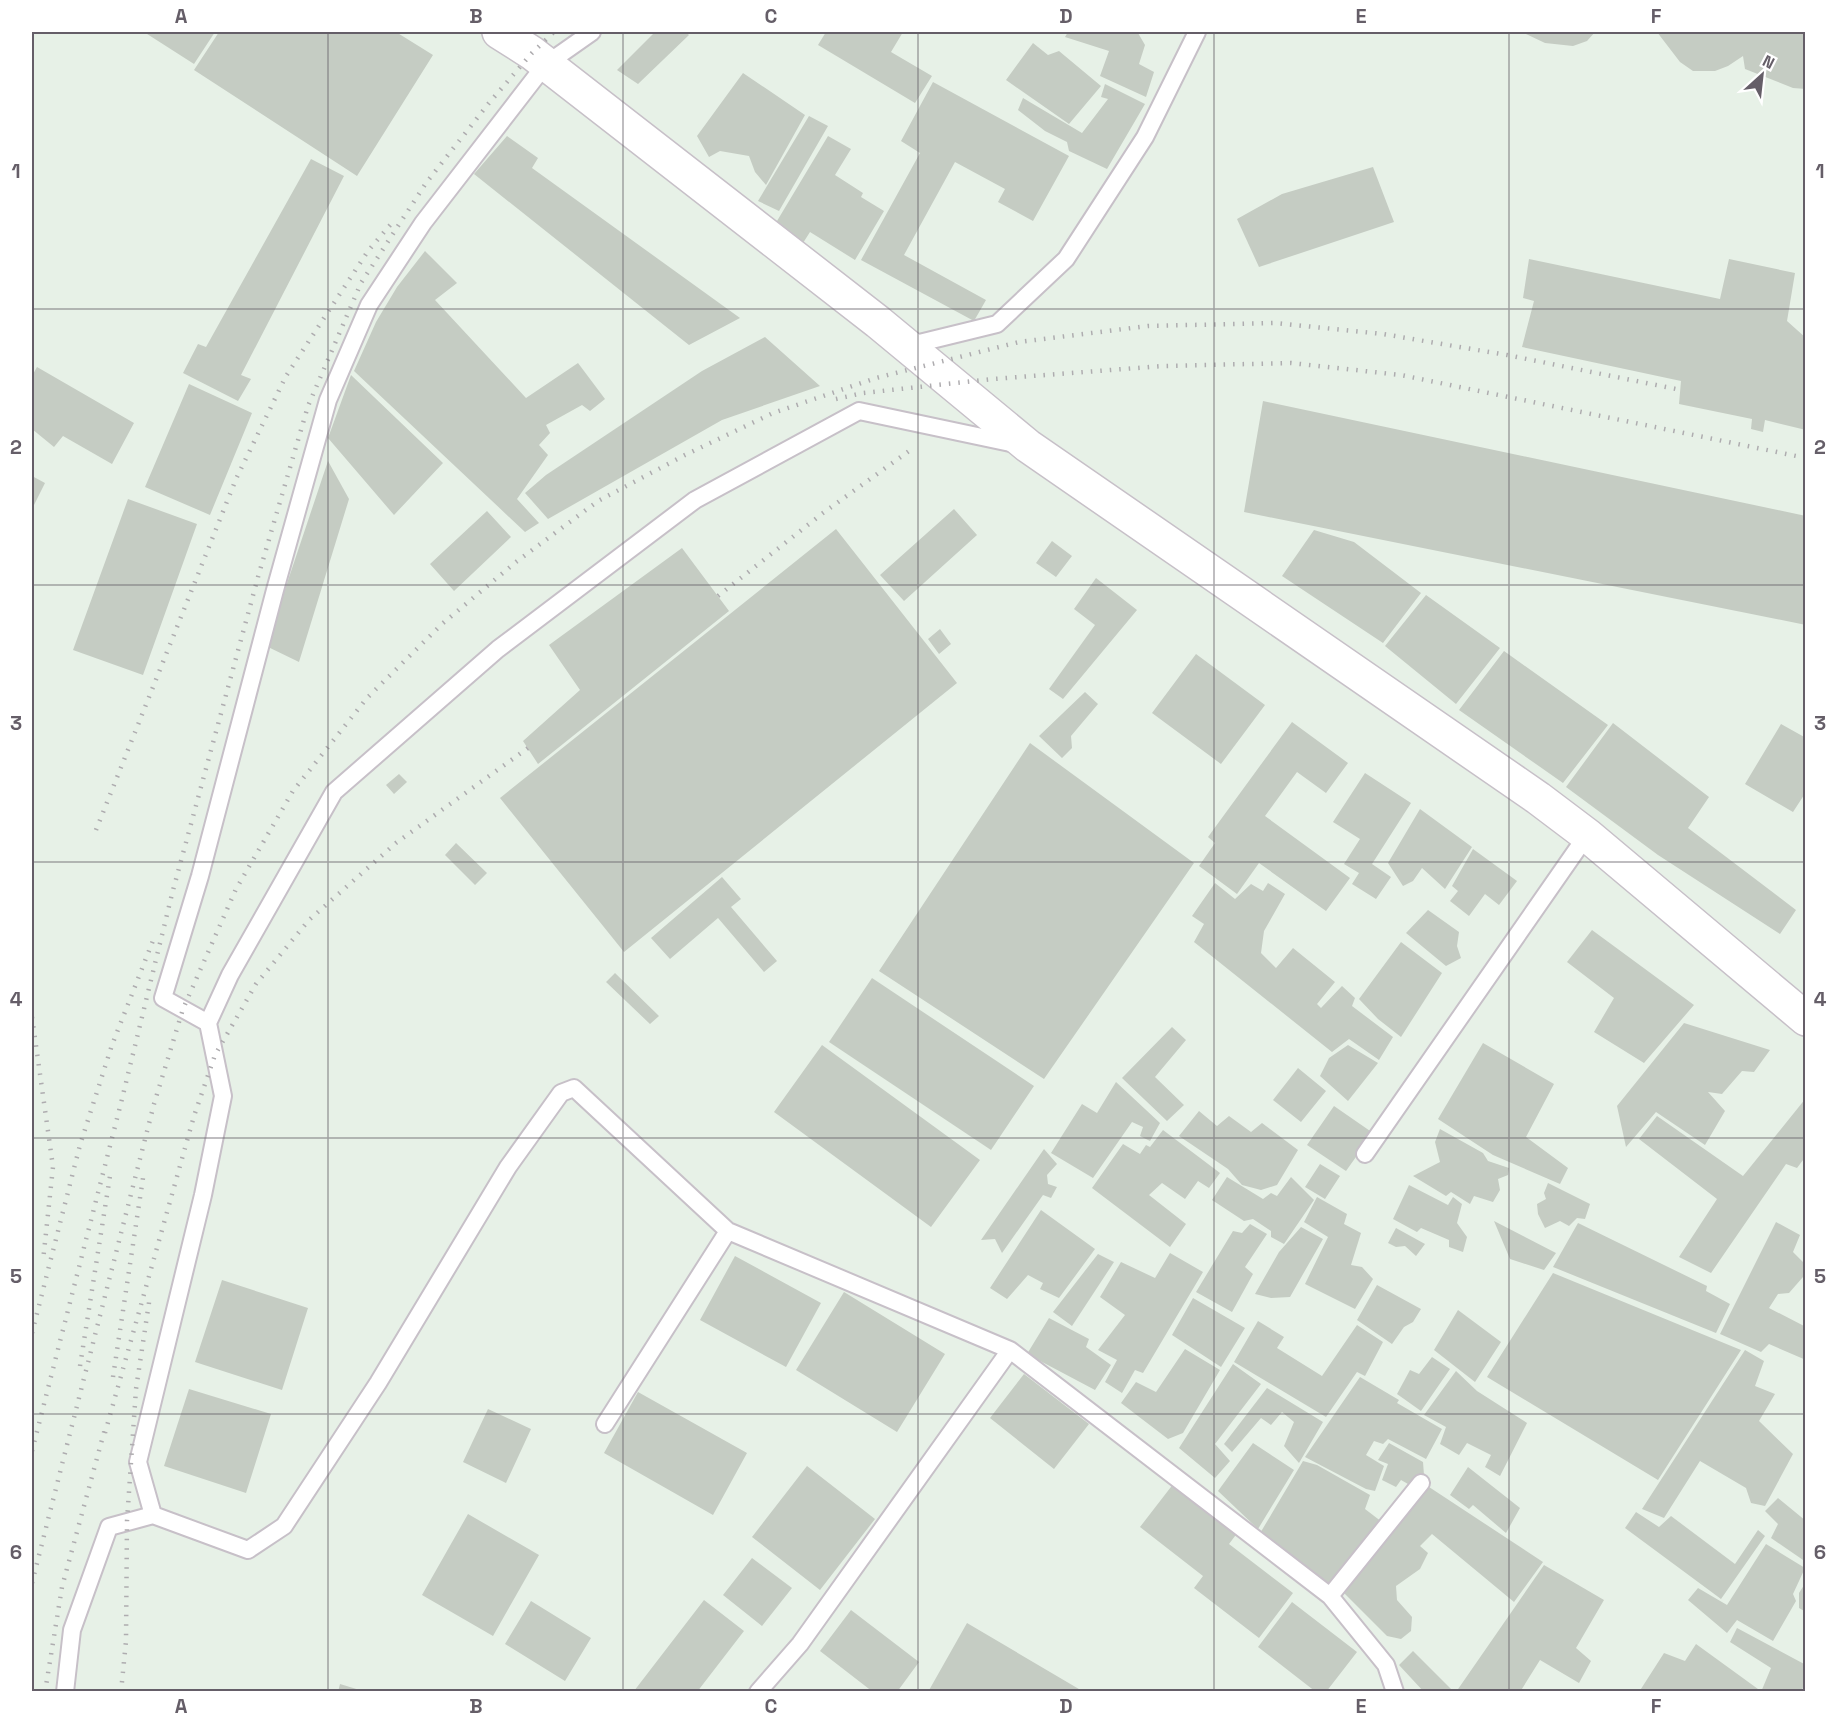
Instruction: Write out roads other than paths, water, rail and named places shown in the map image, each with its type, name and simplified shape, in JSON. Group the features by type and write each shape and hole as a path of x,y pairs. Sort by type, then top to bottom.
{"street":[{"path":"499,32 532,53 907,346 1028,446 1538,798 1587,836 1806,1019"}],"lane":[{"path":"208,1023 163,998 200,876 275,590 328,400 369,305 423,223 545,65 592,32"},
{"path":"907,346 997,324 1066,259 1145,136 1197,32"},
{"path":"153,1515 138,1462 203,1194 223,1096 208,1023 230,975 334,792 498,649 695,500 859,411 1028,446"},
{"path":"1365,1154 1587,836"},
{"path":"65,1692 72,1630 109,1527 153,1515 248,1551 284,1526 378,1383 508,1167 561,1094 574,1088 728,1231 1010,1350 1330,1596 1386,1665 1395,1692"},
{"path":"605,1424 728,1231"},
{"path":"758,1692 800,1644 1010,1350"},
{"path":"1330,1596 1421,1483"}],"railway":[{"path":"32,1451 172,894 258,577 308,406 361,283 426,183 489,103 532,53 554,32"},
{"path":"96,830 236,479 286,376 368,251 391,224"},
{"path":"67,1445 154,1104 183,1009 236,889 293,791 367,698 442,624 516,562 598,501 685,455 773,413 876,378 1019,342 1148,326 1275,323 1383,334 1507,355 1681,390"},
{"path":"836,399 863,393 993,379 1163,366 1291,363 1401,375 1806,458"},
{"path":"718,596 823,513 909,451"},
{"path":"105,1433 194,1116 215,1055 256,984 309,920 396,843 528,748"},
{"path":"32,1333 80,1145 112,1045 154,938"},
{"path":"32,1017 53,1167 43,1261"},
{"path":"80,1366 110,1176"},
{"path":"113,1377 143,1178"},
{"path":"121,1692 126,1641 127,1521 136,1389 150,1296"},
{"path":"45,1692 62,1587 106,1425"},
{"path":"32,1583 69,1437"}]}
